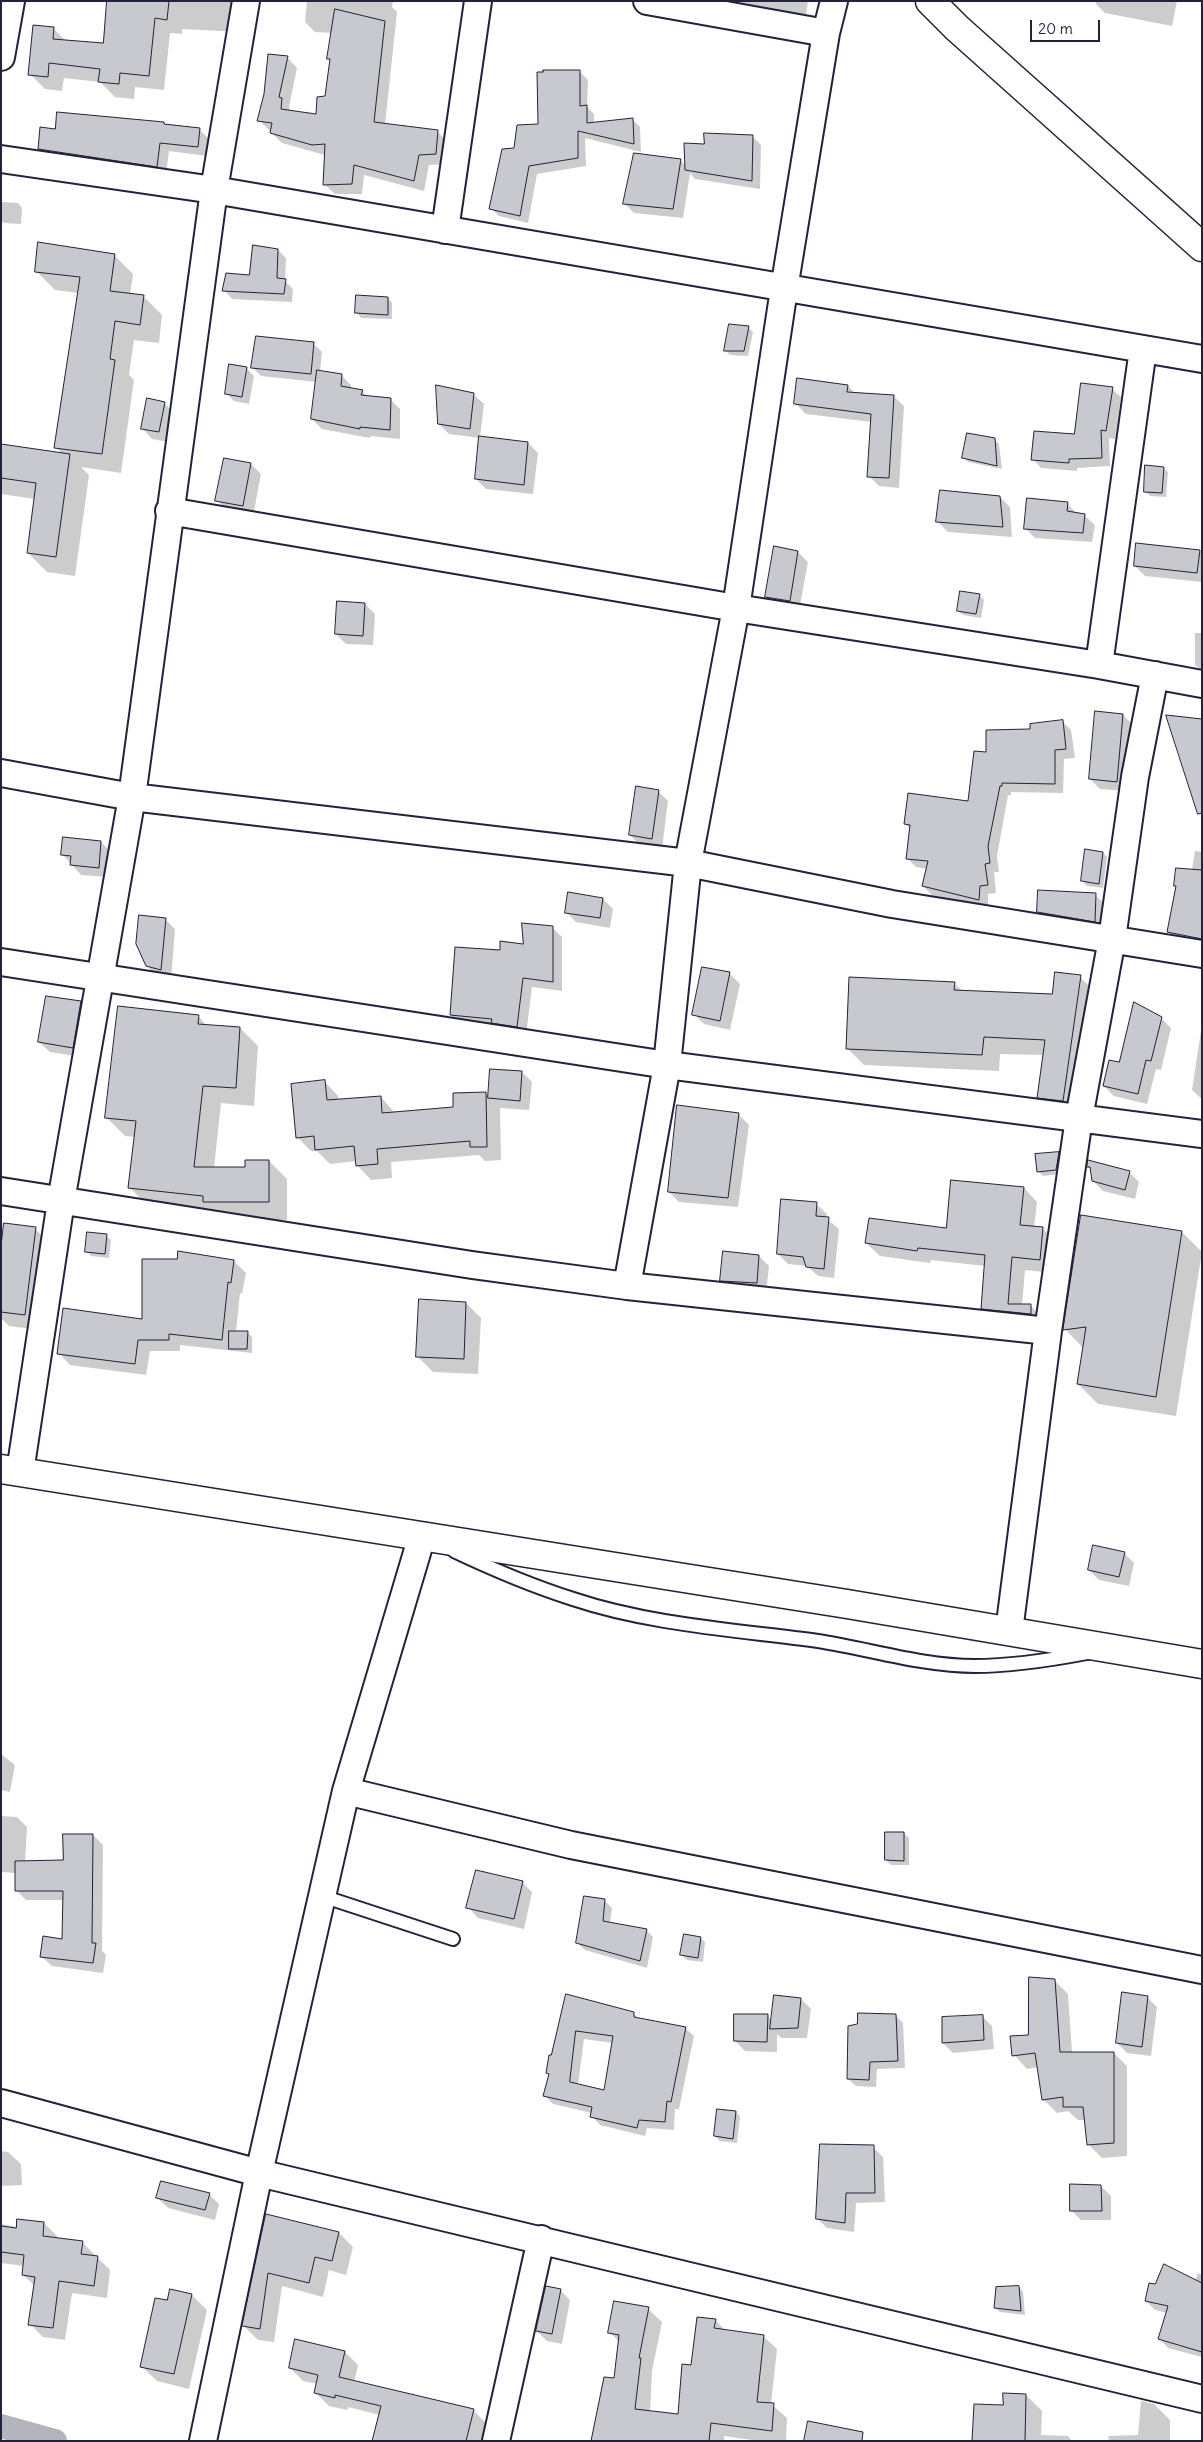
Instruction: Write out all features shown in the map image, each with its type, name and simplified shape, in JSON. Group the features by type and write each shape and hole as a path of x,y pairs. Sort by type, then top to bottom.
{"main road":[{"path":"930,1 956,28 1202,247"},
{"path":"11,1470 1009,1631 1202,1664"}],"street":[{"path":"1,57 11,1"},
{"path":"11,1470 61,1202 132,798 169,511 214,190 246,1"},
{"path":"444,230 478,1"},
{"path":"647,1 826,34"},
{"path":"628,1286 667,1065 688,862 736,608 784,289 826,34 834,1"},
{"path":"1,159 214,190 1202,359"},
{"path":"1099,665 1143,349"},
{"path":"169,511 736,608 1099,665 1202,684"},
{"path":"1009,1631 1048,1331 1079,1118 1112,939 1126,829 1155,675"},
{"path":"1,773 132,798 688,862 892,904 1202,954"},
{"path":"1,962 667,1065 1202,1134"},
{"path":"1,1192 472,1265 628,1286 1048,1331"},
{"path":"203,2441 259,2173 346,1791 422,1536"},
{"path":"346,1791 570,1846 1202,1970"},
{"path":"1,2103 259,2173 542,2239 1202,2400"},
{"path":"496,2441 542,2239"}],"lane":[{"path":"422,1536 490,1568 574,1599 651,1618 974,1666 1033,1663 1112,1649"},
{"path":"322,1896 453,1939"}],"building":[{"path":"107,1 169,1 167,20 155,18 149,76 120,73 119,84 98,82 100,69 49,63 48,77 28,75 33,25 54,27 53,39 103,43"},
{"path":"335,9 385,21 374,122 438,130 436,154 419,155 414,181 354,165 352,184 323,185 325,144 312,145 270,133 272,123 257,121 264,94 268,54 288,56 279,97 282,98 281,109 316,114 317,97 325,96 330,59 327,59"},
{"path":"543,70 580,70 580,106 587,105 587,123 633,118 634,144 578,131 578,158 529,166 520,216 489,209 502,149 514,148 517,125 538,124 537,72 543,72"},
{"path":"57,112 164,122 164,124 200,128 198,147 160,143 157,167 38,149 40,127 55,129"},
{"path":"704,133 753,135 752,181 685,170 684,143 704,144"},
{"path":"634,153 681,159 673,209 623,204"},
{"path":"38,242 115,254 110,291 144,295 140,325 115,321 110,359 115,360 102,454 54,448 80,277 35,272"},
{"path":"253,245 278,249 277,278 286,279 284,294 222,291 226,273 249,275"},
{"path":"356,295 388,297 388,315 355,313"},
{"path":"729,324 749,326 744,351 724,351"},
{"path":"256,336 314,342 311,374 251,368"},
{"path":"229,364 247,367 242,397 225,394"},
{"path":"317,370 342,374 341,386 363,390 361,395 391,398 390,430 360,427 360,429 311,419"},
{"path":"797,378 848,385 847,392 894,395 889,478 867,477 871,414 794,404"},
{"path":"1081,383 1113,387 1106,431 1101,430 1102,458 1069,459 1069,463 1031,460 1034,431 1074,434"},
{"path":"436,385 474,393 470,429 438,424"},
{"path":"147,398 165,402 159,432 141,429"},
{"path":"967,433 995,438 997,466 962,458"},
{"path":"479,436 528,442 524,485 475,479"},
{"path":"1,444 70,454 56,557 27,553 36,483 1,478"},
{"path":"224,458 251,463 243,506 215,501"},
{"path":"1145,465 1164,467 1162,493 1144,492"},
{"path":"940,490 1000,496 1003,527 936,522"},
{"path":"1027,498 1068,502 1067,511 1085,514 1083,533 1024,529"},
{"path":"1136,543 1200,550 1197,573 1134,566"},
{"path":"774,546 798,551 790,601 765,597"},
{"path":"960,591 980,594 976,614 957,611"},
{"path":"337,601 365,603 363,636 335,634"},
{"path":"1095,711 1123,714 1117,782 1089,779"},
{"path":"1166,715 1202,719 1202,813 1198,814"},
{"path":"1063,720 1066,749 1055,750 1055,784 1002,783 1002,786 1000,786 988,846 990,863 985,864 988,885 980,886 979,900 922,886 928,861 906,859 910,825 904,824 908,793 968,801 974,751 986,752 986,730 1030,729 1030,724"},
{"path":"636,786 659,790 652,839 629,835"},
{"path":"63,837 101,841 99,868 70,865 71,856 61,855"},
{"path":"1085,849 1103,852 1099,884 1081,881"},
{"path":"1176,868 1202,870 1202,939 1167,932 1176,886 1174,886"},
{"path":"1038,890 1096,893 1095,922 1037,912"},
{"path":"568,892 603,898 600,918 565,913"},
{"path":"139,915 166,918 161,970 146,966 136,944"},
{"path":"522,923 553,926 553,982 523,978 517,1027 491,1023 492,1019 450,1015 455,947 500,950 500,941 523,944"},
{"path":"702,967 730,972 720,1021 692,1015"},
{"path":"1055,972 1081,975 1063,1101 1037,1098 1045,1040 984,1037 982,1055 846,1049 849,977 955,982 954,990 1052,994"},
{"path":"46,996 81,1001 73,1048 38,1042"},
{"path":"1134,1002 1162,1017 1151,1061 1146,1060 1138,1094 1103,1086 1109,1060 1119,1062"},
{"path":"118,1006 199,1015 198,1024 240,1027 236,1088 203,1086 194,1167 245,1167 245,1160 269,1160 269,1202 203,1202 203,1196 128,1188 136,1121 105,1118"},
{"path":"490,1069 522,1071 520,1101 488,1098"},
{"path":"325,1080 327,1100 381,1096 382,1113 453,1107 453,1093 486,1092 487,1147 470,1147 470,1141 377,1149 378,1164 356,1166 354,1146 315,1150 314,1136 296,1138 291,1084"},
{"path":"677,1105 739,1113 728,1198 668,1192"},
{"path":"1059,1152 1056,1170 1037,1172 1035,1154"},
{"path":"1088,1160 1130,1171 1125,1190 1092,1181 1090,1167 1087,1167"},
{"path":"951,1180 1024,1187 1020,1225 1043,1227 1040,1260 1012,1257 1008,1304 1031,1304 1031,1314 981,1309 985,1255 918,1248 917,1251 865,1243 869,1218 946,1228"},
{"path":"781,1199 817,1202 816,1216 829,1217 824,1269 806,1267 803,1257 777,1254"},
{"path":"1081,1215 1182,1231 1156,1397 1077,1384 1086,1327 1063,1330"},
{"path":"4,1223 36,1227 25,1315 1,1312 1,1246"},
{"path":"87,1232 107,1234 105,1254 85,1252"},
{"path":"178,1251 234,1260 231,1283 228,1282 222,1340 169,1334 169,1340 138,1340 135,1364 57,1354 63,1308 142,1319 142,1259 177,1259"},
{"path":"723,1251 759,1255 757,1283 720,1281"},
{"path":"419,1299 466,1302 464,1359 416,1357"},
{"path":"229,1331 248,1331 247,1349 229,1349"},
{"path":"1093,1545 1125,1552 1119,1577 1088,1570"},
{"path":"885,1832 904,1832 904,1861 885,1860"},
{"path":"63,1834 93,1834 92,1943 96,1943 93,1963 40,1957 43,1936 62,1939 63,1891 15,1891 15,1861 63,1860"},
{"path":"476,1870 523,1881 514,1919 466,1908"},
{"path":"584,1896 605,1899 603,1921 647,1929 640,1961 576,1943"},
{"path":"684,1934 701,1937 698,1958 680,1955"},
{"path":"1029,1977 1055,1979 1060,2052 1114,2052 1114,2143 1087,2145 1083,2107 1063,2107 1063,2097 1042,2100 1035,2053 1012,2056 1010,2036 1028,2035"},
{"path":"1122,1992 1148,1996 1142,2047 1116,2043"},
{"path":"566,1994 634,2012 634,2017 686,2027 671,2102 667,2101 665,2122 639,2120 637,2128 590,2117 592,2107 543,2096 549,2074 546,2073 549,2055 551,2055","holes":["576,2031 613,2036 604,2090 570,2082"]},
{"path":"774,1995 801,1998 798,2028 770,2029"},
{"path":"858,2013 896,2014 898,2061 870,2062 869,2080 847,2079 848,2026 857,2024"},
{"path":"734,2014 768,2014 767,2042 734,2041"},
{"path":"983,2015 984,2040 942,2043 942,2017"},
{"path":"717,2109 736,2111 733,2139 714,2136"},
{"path":"820,2144 874,2145 875,2193 846,2193 845,2223 816,2219"},
{"path":"161,2181 210,2193 205,2210 156,2198"},
{"path":"1070,2184 1101,2185 1102,2211 1070,2211"},
{"path":"266,2214 339,2232 332,2261 315,2257 309,2283 268,2273 260,2329 242,2326"},
{"path":"17,2219 44,2222 43,2236 83,2241 81,2254 98,2256 94,2286 59,2281 53,2328 28,2325 35,2277 22,2275 24,2255 1,2252 1,2226 16,2228"},
{"path":"1164,2264 1202,2283 1202,2352 1158,2339 1168,2306 1145,2301 1149,2283 1155,2284"},
{"path":"546,2286 561,2289 552,2334 536,2331"},
{"path":"1019,2286 1021,2311 994,2308 996,2287"},
{"path":"170,2289 192,2294 174,2374 140,2367 155,2298 167,2300"},
{"path":"614,2301 649,2307 639,2358 641,2358 635,2409 678,2414 682,2364 691,2365 697,2317 716,2319 714,2328 764,2335 757,2402 774,2403 772,2431 711,2423 709,2441 591,2441 604,2377 614,2378 619,2335 608,2333"},
{"path":"295,2339 345,2351 339,2377 474,2409 466,2441 372,2441 381,2406 335,2395 335,2398 314,2393 318,2375 289,2368"},
{"path":"1003,2393 1026,2394 1025,2441 972,2441 974,2404 1003,2405"},
{"path":"808,2421 863,2432 862,2441 804,2441"}],"waterway":[{"path":"1,2426 55,2441"}]}
